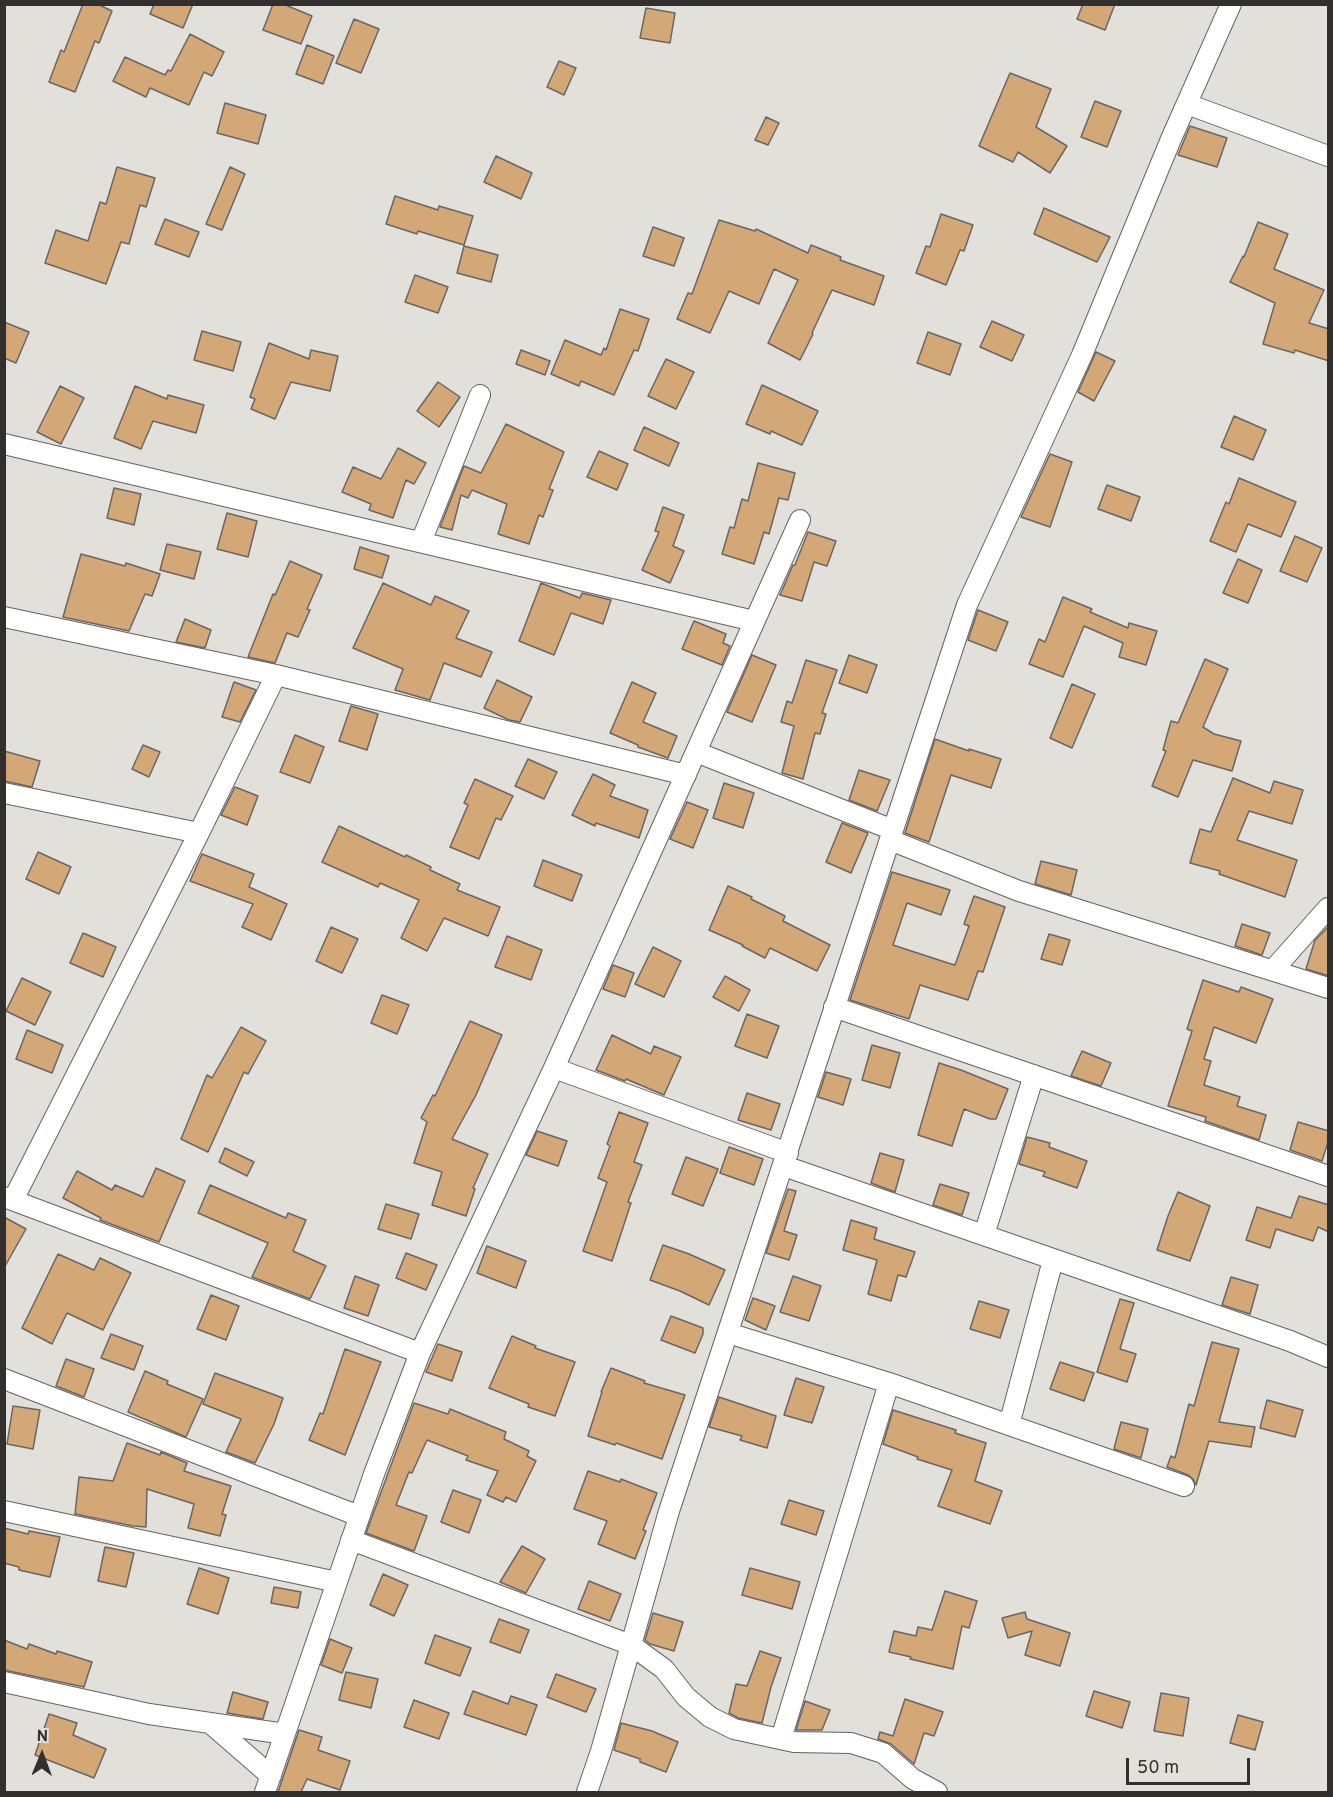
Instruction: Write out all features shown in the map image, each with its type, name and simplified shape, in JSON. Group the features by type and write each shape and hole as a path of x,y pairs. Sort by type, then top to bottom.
{"street":[{"path":"587,1792 601,1751 669,1511 967,605 1082,355 1231,4"},
{"path":"1187,104 1329,156"},
{"path":"421,542 480,395"},
{"path":"4,444 754,621"},
{"path":"210,1723 268,1784 359,1516 420,1353 554,1068 800,520"},
{"path":"4,618 276,675 686,775"},
{"path":"276,675 199,833 9,1198 420,1353"},
{"path":"696,752 1019,891 1329,988"},
{"path":"4,793 199,833"},
{"path":"1273,970 1329,908"},
{"path":"834,1007 1329,1176"},
{"path":"554,1068 984,1235 1290,1341 1329,1357"},
{"path":"984,1235 1034,1075"},
{"path":"1009,1425 1053,1260"},
{"path":"728,1333 889,1383 1184,1486"},
{"path":"4,1379 359,1516"},
{"path":"781,1739 889,1383"},
{"path":"4,1510 337,1582"},
{"path":"351,1540 631,1645 664,1669 686,1697 710,1717 734,1729 794,1742 851,1743 883,1753 914,1779 937,1792"},
{"path":"4,1682 149,1714 285,1734"}],"building":[{"path":"83,4 97,4 112,11 99,43 95,41 75,92 49,82"},
{"path":"154,4 193,4 183,28 150,14"},
{"path":"273,4 283,4 312,16 301,44 263,30"},
{"path":"1083,4 1115,4 1105,30 1077,19"},
{"path":"646,8 675,13 670,43 640,38"},
{"path":"354,19 379,29 361,73 336,63"},
{"path":"190,34 224,52 212,76 204,72 189,105 150,88 146,97 113,81 125,57 165,75 168,70 171,71"},
{"path":"307,45 334,56 323,84 296,74"},
{"path":"559,61 576,68 564,95 547,87"},
{"path":"1010,73 1051,89 1036,127 1067,146 1050,173 1018,152 1013,162 979,146"},
{"path":"1095,101 1121,111 1107,147 1081,137"},
{"path":"225,103 266,115 258,144 217,133"},
{"path":"766,117 779,123 768,145 755,140"},
{"path":"1190,126 1227,138 1217,167 1178,155"},
{"path":"496,156 532,173 521,199 484,182"},
{"path":"117,167 155,178 146,207 140,205 129,244 121,242 106,284 45,263 56,230 88,241 100,202 106,204"},
{"path":"230,167 245,174 222,230 206,224"},
{"path":"395,196 438,210 439,206 473,216 464,245 386,224"},
{"path":"1044,208 1110,237 1097,262 1034,234"},
{"path":"941,214 973,225 964,251 960,250 946,285 916,273 926,246 930,247"},
{"path":"165,219 199,232 189,257 155,244"},
{"path":"719,220 755,231 756,229 808,253 811,245 841,257 840,260 884,276 874,305 832,290 800,360 768,343 798,280 774,269 759,304 729,291 710,333 677,319 688,293 692,294"},
{"path":"1258,222 1288,234 1274,269 1324,290 1309,323 1329,329 1329,361 1295,350 1294,353 1263,344 1275,303 1230,282 1244,257"},
{"path":"653,227 684,238 674,266 643,256"},
{"path":"464,246 498,255 491,282 457,273"},
{"path":"415,275 448,287 438,313 405,302"},
{"path":"620,309 649,319 638,351 634,350 614,395 581,381 579,386 551,374 565,340 601,355 604,348 606,350"},
{"path":"992,321 1024,335 1012,361 980,347"},
{"path":"4,322 29,332 16,363 4,358"},
{"path":"202,331 241,342 233,371 194,360"},
{"path":"928,332 961,344 950,375 917,363"},
{"path":"269,343 309,359 311,350 338,356 330,391 291,382 275,419 251,409 255,399 250,397"},
{"path":"521,350 550,361 545,375 516,364"},
{"path":"1096,352 1115,361 1094,401 1078,392"},
{"path":"666,359 694,372 676,409 648,396"},
{"path":"438,382 460,397 439,427 417,411"},
{"path":"762,385 818,411 802,445 771,431 770,434 746,424"},
{"path":"60,386 84,398 61,444 37,432"},
{"path":"135,386 167,399 168,395 204,405 196,433 153,421 141,449 114,438"},
{"path":"1234,416 1266,430 1253,460 1221,447"},
{"path":"506,424 564,452 549,489 553,490 543,517 539,515 529,544 498,534 507,504 472,490 468,498 461,495 452,530 440,527 464,466 481,473"},
{"path":"644,427 679,443 669,466 634,450"},
{"path":"398,448 426,463 414,484 406,480 393,518 369,510 371,504 342,492 353,467 381,479"},
{"path":"599,451 628,464 617,490 587,477"},
{"path":"1050,454 1072,462 1050,527 1021,517"},
{"path":"758,463 795,473 788,500 779,498 769,534 764,532 754,564 722,554 730,527 734,528 742,499 748,501"},
{"path":"1239,478 1296,502 1281,537 1248,524 1236,552 1210,541"},
{"path":"1107,485 1140,497 1131,521 1098,509"},
{"path":"114,488 141,494 134,525 107,518"},
{"path":"663,507 684,515 673,546 684,551 670,583 642,570 659,532 655,531"},
{"path":"227,513 257,521 248,557 217,549"},
{"path":"808,532 836,541 827,566 814,562 802,601 780,595"},
{"path":"1295,536 1322,548 1307,582 1280,571"},
{"path":"167,544 201,552 194,579 160,570"},
{"path":"360,547 389,556 382,578 354,569"},
{"path":"81,554 125,566 126,563 160,574 152,596 145,594 129,631 63,617"},
{"path":"1238,559 1262,570 1248,603 1223,593"},
{"path":"290,561 322,575 307,609 310,610 298,637 287,633 275,663 248,657 273,594 275,595"},
{"path":"383,583 431,605 435,596 469,611 456,638 492,652 481,677 444,663 430,700 395,690 403,669 353,648"},
{"path":"541,583 580,598 582,593 611,600 603,624 571,613 554,655 519,641"},
{"path":"1063,597 1092,609 1090,612 1128,628 1129,623 1157,631 1146,665 1119,657 1123,643 1084,626 1063,677 1029,664 1039,639 1045,642"},
{"path":"978,610 1008,622 996,651 968,640"},
{"path":"185,619 211,630 205,648 176,642"},
{"path":"694,621 726,634 723,643 730,646 722,665 682,649"},
{"path":"752,655 776,665 752,722 727,712"},
{"path":"849,655 877,665 867,693 839,683"},
{"path":"1205,659 1228,669 1203,727 1214,734 1241,741 1232,771 1193,760 1178,797 1152,786 1166,751 1163,750 1171,721 1178,723"},
{"path":"806,660 837,670 822,713 826,714 820,734 815,733 803,779 782,773 794,726 781,722 787,701 792,703"},
{"path":"497,680 532,697 520,722 509,720 484,708"},
{"path":"234,682 256,690 240,722 222,717"},
{"path":"632,682 656,693 643,722 677,736 668,758 610,733"},
{"path":"1072,684 1095,694 1072,748 1050,738"},
{"path":"351,706 378,714 367,750 339,741"},
{"path":"295,735 324,747 310,783 280,772"},
{"path":"935,739 1001,759 991,788 951,775 929,842 905,833"},
{"path":"143,745 160,752 149,777 132,769"},
{"path":"4,751 40,761 32,787 4,781"},
{"path":"528,759 557,772 544,799 515,786"},
{"path":"859,770 890,780 877,811 849,800"},
{"path":"593,774 615,785 610,796 648,810 639,838 596,823 595,826 572,815"},
{"path":"1233,778 1270,793 1274,781 1303,790 1292,824 1249,811 1237,840 1297,860 1285,897 1219,874 1220,871 1190,863 1200,829 1211,832"},
{"path":"475,779 513,796 501,820 496,818 479,859 450,847 468,805 464,803"},
{"path":"724,783 754,793 743,828 713,818"},
{"path":"235,787 258,796 247,825 221,815"},
{"path":"687,802 708,810 693,848 670,839"},
{"path":"842,823 868,833 851,873 826,862"},
{"path":"339,826 431,867 430,870 460,884 457,890 500,907 488,936 444,918 427,951 401,938 419,900 380,883 378,887 322,862"},
{"path":"38,852 71,867 59,894 26,879"},
{"path":"202,854 254,874 249,887 287,904 271,940 242,927 253,904 190,881"},
{"path":"543,860 582,875 572,901 534,886"},
{"path":"1041,861 1077,870 1071,895 1035,884"},
{"path":"892,872 950,890 941,915 907,903 893,945 948,963 955,965 969,926 964,924 974,896 1005,907 983,972 978,971 968,1000 920,985 909,1019 850,1000"},
{"path":"728,886 785,916 783,921 830,945 817,971 770,948 765,958 709,930"},
{"path":"1242,924 1270,933 1262,955 1235,946"},
{"path":"1329,926 1329,976 1306,969 1315,940"},
{"path":"331,927 358,939 342,973 316,961"},
{"path":"83,933 116,947 103,977 70,963"},
{"path":"1049,934 1070,940 1062,965 1041,959"},
{"path":"507,936 542,950 531,980 495,967"},
{"path":"653,947 681,961 664,997 635,984"},
{"path":"613,965 634,973 625,997 603,989"},
{"path":"725,976 750,990 739,1011 713,997"},
{"path":"22,978 51,992 35,1025 6,1011"},
{"path":"1203,980 1239,992 1241,987 1273,999 1256,1043 1214,1027 1204,1059 1211,1061 1204,1085 1240,1097 1237,1106 1266,1115 1259,1140 1205,1121 1206,1117 1168,1106 1192,1031 1187,1029"},
{"path":"382,995 409,1005 397,1034 371,1023"},
{"path":"747,1014 779,1026 767,1058 735,1046"},
{"path":"470,1021 502,1035 476,1095 452,1139 488,1154 473,1188 475,1189 466,1216 432,1205 442,1172 414,1163 427,1122 421,1118 433,1095 435,1096"},
{"path":"241,1027 266,1041 248,1074 244,1072 208,1152 181,1139 207,1075 212,1078"},
{"path":"27,1030 63,1045 52,1073 16,1059"},
{"path":"612,1035 651,1054 654,1046 681,1057 664,1095 626,1079 625,1081 596,1070"},
{"path":"872,1045 900,1053 890,1088 862,1080"},
{"path":"1082,1051 1111,1063 1101,1086 1071,1076"},
{"path":"939,1063 1008,1089 996,1119 964,1109 952,1146 918,1135"},
{"path":"826,1072 851,1079 843,1105 818,1097"},
{"path":"747,1093 780,1104 771,1130 738,1120"},
{"path":"619,1112 648,1123 634,1162 642,1165 628,1202 631,1203 612,1261 583,1251 607,1182 598,1178"},
{"path":"1298,1122 1329,1131 1329,1139 1322,1161 1290,1150"},
{"path":"537,1131 567,1141 558,1166 526,1155"},
{"path":"1027,1137 1050,1143 1049,1147 1087,1161 1077,1188 1043,1176 1045,1172 1019,1164"},
{"path":"729,1147 763,1159 754,1185 720,1173"},
{"path":"225,1148 254,1162 247,1176 219,1162"},
{"path":"880,1153 904,1160 895,1192 871,1183"},
{"path":"686,1157 718,1169 703,1206 672,1194"},
{"path":"156,1168 185,1181 159,1242 100,1220 101,1218 63,1198 77,1171 112,1190 115,1185 143,1197"},
{"path":"940,1184 969,1193 962,1215 933,1205"},
{"path":"210,1185 286,1218 288,1213 306,1220 293,1251 326,1266 310,1299 252,1277 268,1243 198,1213"},
{"path":"788,1189 796,1191 784,1231 797,1235 789,1260 766,1253"},
{"path":"1178,1192 1210,1206 1190,1261 1157,1250"},
{"path":"1299,1196 1329,1205 1329,1232 1318,1227 1313,1241 1276,1229 1270,1248 1246,1240 1257,1207 1291,1218"},
{"path":"386,1204 419,1214 411,1239 378,1229"},
{"path":"4,1217 26,1229 4,1268"},
{"path":"851,1220 877,1228 874,1239 915,1252 906,1277 898,1275 891,1301 868,1294 877,1260 843,1250"},
{"path":"663,1245 725,1270 709,1305 650,1280"},
{"path":"487,1246 526,1261 516,1288 477,1273"},
{"path":"406,1253 437,1265 426,1290 396,1278"},
{"path":"58,1254 94,1270 100,1258 131,1273 103,1330 67,1313 52,1344 22,1328"},
{"path":"355,1276 379,1285 368,1316 344,1308"},
{"path":"793,1276 821,1286 809,1321 780,1312"},
{"path":"1231,1277 1258,1285 1250,1314 1222,1305"},
{"path":"211,1295 239,1306 226,1340 197,1329"},
{"path":"753,1298 775,1306 766,1330 745,1320"},
{"path":"1120,1299 1134,1303 1120,1349 1136,1354 1127,1382 1097,1372"},
{"path":"979,1301 1009,1310 1000,1338 970,1329"},
{"path":"671,1316 703,1328 703,1334 695,1353 661,1340"},
{"path":"111,1334 143,1346 134,1370 101,1358"},
{"path":"512,1336 536,1346 535,1348 575,1362 555,1416 528,1407 529,1404 489,1388"},
{"path":"1212,1342 1239,1349 1219,1422 1255,1427 1251,1447 1209,1441 1196,1485 1188,1475 1167,1467 1171,1456 1175,1458 1189,1404 1194,1406"},
{"path":"438,1344 462,1352 452,1381 426,1372"},
{"path":"345,1349 381,1362 345,1455 309,1440 320,1413 323,1414"},
{"path":"66,1359 94,1369 84,1397 56,1386"},
{"path":"1060,1362 1094,1373 1084,1401 1050,1389"},
{"path":"611,1368 645,1381 644,1383 685,1395 662,1459 588,1436"},
{"path":"145,1371 168,1381 167,1384 203,1399 186,1437 128,1412"},
{"path":"215,1373 283,1398 274,1424 255,1463 226,1452 241,1419 203,1404"},
{"path":"796,1378 824,1387 812,1423 784,1415"},
{"path":"719,1397 776,1416 767,1448 740,1440 742,1436 709,1427"},
{"path":"1267,1400 1303,1410 1295,1437 1260,1428"},
{"path":"414,1403 448,1414 450,1409 506,1432 504,1439 529,1451 527,1456 536,1461 516,1502 506,1497 503,1502 487,1495 498,1471 466,1460 468,1456 427,1440 412,1473 409,1472 396,1505 427,1516 414,1551 366,1533"},
{"path":"13,1406 40,1410 33,1449 7,1444"},
{"path":"893,1410 956,1430 955,1433 986,1443 975,1481 1002,1491 990,1524 938,1506 952,1470 917,1459 918,1457 883,1444"},
{"path":"1121,1422 1148,1429 1141,1458 1114,1449"},
{"path":"127,1443 160,1455 161,1452 187,1463 184,1471 231,1486 222,1514 226,1515 220,1536 188,1528 194,1504 147,1489 146,1527 75,1514 79,1477 113,1481"},
{"path":"588,1471 620,1482 621,1479 657,1493 635,1559 598,1544 607,1521 574,1509"},
{"path":"453,1490 481,1500 469,1533 441,1522"},
{"path":"789,1500 824,1511 816,1535 781,1524"},
{"path":"4,1528 28,1534 29,1531 60,1537 50,1577 19,1570 19,1567 4,1563"},
{"path":"522,1546 545,1559 526,1593 500,1582"},
{"path":"105,1547 134,1553 126,1587 98,1581"},
{"path":"199,1568 229,1578 218,1614 187,1604"},
{"path":"750,1568 800,1582 792,1609 742,1595"},
{"path":"383,1574 408,1585 394,1616 370,1605"},
{"path":"589,1581 621,1594 610,1621 578,1609"},
{"path":"274,1587 301,1592 298,1608 271,1603"},
{"path":"945,1591 977,1601 969,1628 962,1626 953,1669 889,1652 894,1631 916,1636 918,1627 932,1630"},
{"path":"1025,1612 1027,1619 1070,1633 1060,1666 1025,1655 1032,1631 1008,1638 1002,1618"},
{"path":"653,1613 683,1622 674,1651 650,1644 645,1640"},
{"path":"499,1619 529,1630 520,1653 490,1642"},
{"path":"435,1635 471,1648 460,1676 425,1663"},
{"path":"330,1639 352,1648 342,1673 321,1665"},
{"path":"4,1640 27,1649 29,1644 56,1654 57,1651 92,1662 84,1687 4,1670"},
{"path":"760,1651 781,1658 762,1723 738,1718 729,1713 736,1684 747,1686"},
{"path":"346,1672 378,1679 371,1708 339,1700"},
{"path":"556,1674 596,1689 586,1712 547,1697"},
{"path":"473,1691 508,1704 511,1696 537,1705 526,1735 464,1714"},
{"path":"1094,1691 1130,1702 1122,1728 1086,1716"},
{"path":"233,1692 268,1702 263,1719 227,1713"},
{"path":"1161,1693 1189,1698 1183,1736 1154,1731"},
{"path":"905,1699 943,1712 934,1736 924,1733 914,1764 891,1744 878,1739 880,1732 893,1736"},
{"path":"414,1700 449,1713 439,1739 404,1727"},
{"path":"805,1701 830,1710 822,1730 796,1730"},
{"path":"49,1714 77,1723 73,1735 106,1749 94,1778 35,1755"},
{"path":"1238,1715 1263,1722 1255,1750 1230,1743"},
{"path":"621,1723 652,1731 678,1742 666,1772 640,1762 640,1759 614,1750"},
{"path":"299,1730 322,1737 318,1750 350,1761 340,1790 307,1779 301,1792 278,1792"}]}
